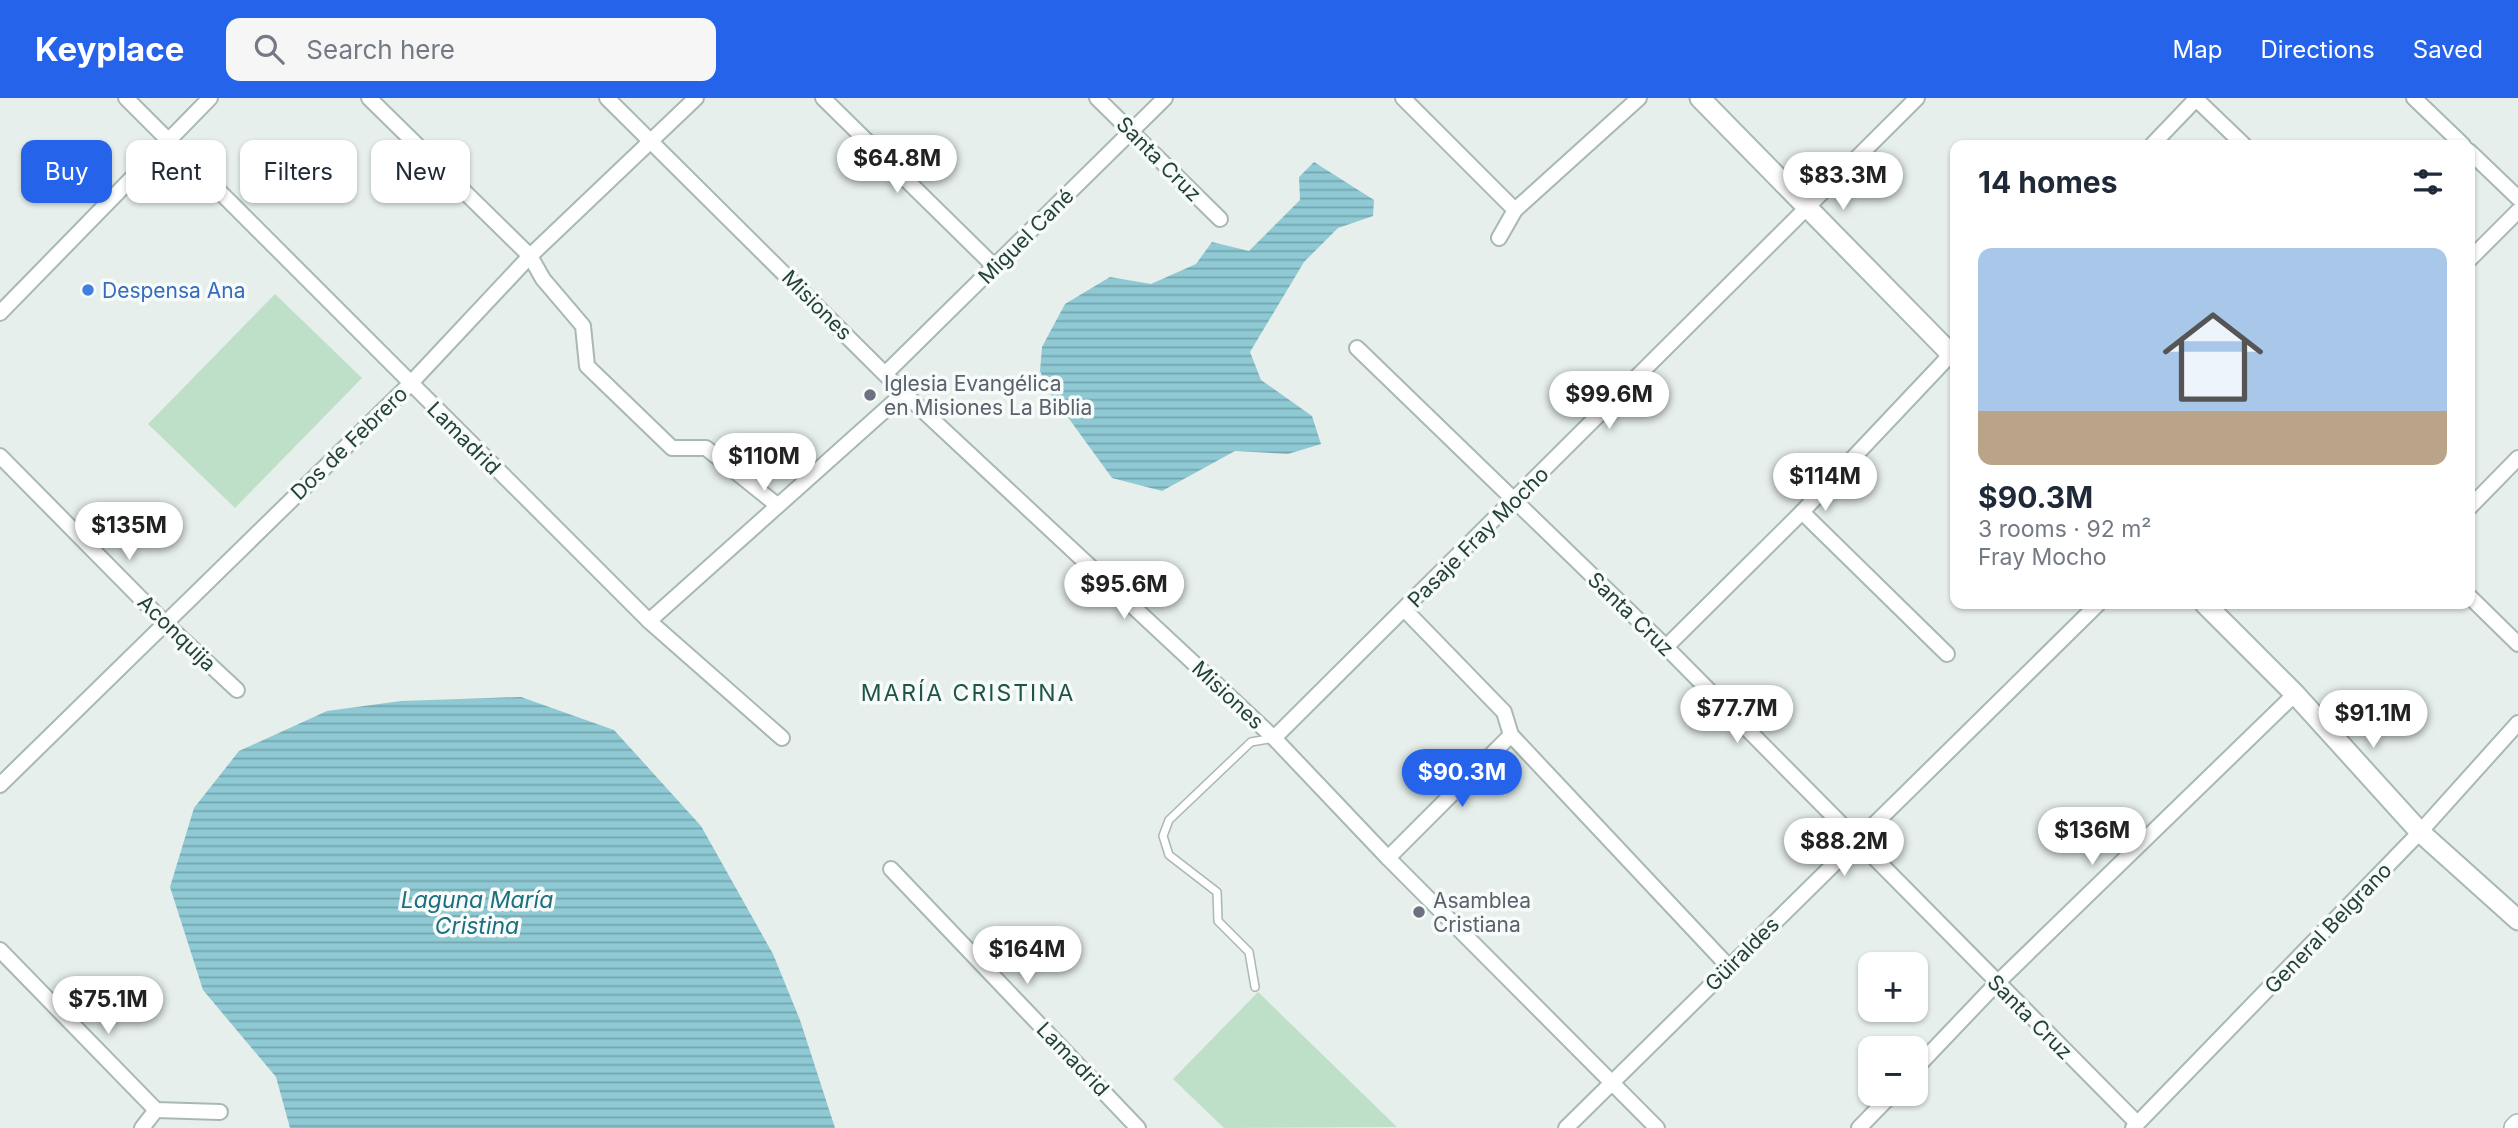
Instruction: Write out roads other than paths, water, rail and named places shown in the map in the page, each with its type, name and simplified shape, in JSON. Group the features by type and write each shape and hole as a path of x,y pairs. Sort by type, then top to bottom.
{"street":[{"name":"Lamadrid","path":"126,98 167,140"},
{"path":"167,140 210,98"},
{"path":"369,98 530,256 542,279 583,326 587,366 672,448 706,448 777,505"},
{"name":"Misiones","path":"607,98 904,393 1274,738 1388,858 1657,1128"},
{"name":"Dos de Febrero","path":"0,785 410,384 530,256 652,143 696,98"},
{"path":"823,98 995,267"},
{"name":"Santa Cruz","path":"1097,98 1220,219"},
{"name":"Miguel Cané","path":"886,373 1166,98"},
{"path":"1403,98 1515,210"},
{"path":"1499,239 1515,210 1639,98"},
{"path":"1700,98 1950,351"},
{"name":"Pasaje Fray Mocho","path":"1274,738 1917,98"},
{"path":"2157,140 2197,98 2239,140"},
{"path":"2414,98 2458,140"},
{"path":"2475,157 2518,198"},
{"path":"0,313 126,182"},
{"name":"Lamadrid","path":"226,199 649,621 782,738"},
{"path":"2475,254 2518,211"},
{"name":"Santa Cruz","path":"1357,348 1513,502 1666,647 2135,1126"},
{"path":"1666,647 1802,512 1950,357"},
{"path":"649,621 904,393"},
{"name":"Aconquija","path":"0,456 164,622 237,690"},
{"path":"2475,502 2518,458"},
{"path":"1802,512 1947,654"},
{"path":"2475,602 2518,644"},
{"name":"Güiraldes","path":"1566,1128 2093,609"},
{"path":"2210,609 2295,694 2420,832 2518,920"},
{"path":"1405,610 1504,712 1511,735 1729,967"},
{"path":"1928,1055 1996,984 2295,694"},
{"name":"General Belgrano","path":"2135,1126 2420,832 2518,723"},
{"path":"1388,858 1511,735"},
{"name":"Lamadrid","path":"891,869 1138,1128"},
{"path":"0,950 156,1110 220,1112"},
{"path":"1859,1128 1880,1106"},
{"path":"142,1128 156,1110"}],"lane":[{"path":"1255,987 1249,952 1218,921 1217,892 1169,855 1163,836 1169,820 1251,742 1274,738"}],"water":[{"path":"1314,162 1374,200 1373,216 1338,228 1304,262 1250,352 1261,380 1312,416 1321,444 1288,454 1235,451 1162,491 1112,478 1051,394 1040,371 1042,347 1065,304 1110,277 1151,284 1196,264 1212,242 1249,251 1300,200 1299,177"},
{"name":"Laguna María Cristina","path":"521,697 614,730 701,826 773,954 800,1020 835,1128 290,1128 276,1077 203,990 170,887 194,808 239,751 327,711 401,701"}],"place":[{"name":"Despensa Ana","path":"88,290"},
{"name":"Iglesia Evangélica en Misiones La Biblia","path":"870,395"},
{"name":"Asamblea Cristiana","path":"1419,912"}],"district":[{"name":"MARÍA CRISTINA","path":"968,693"}]}
